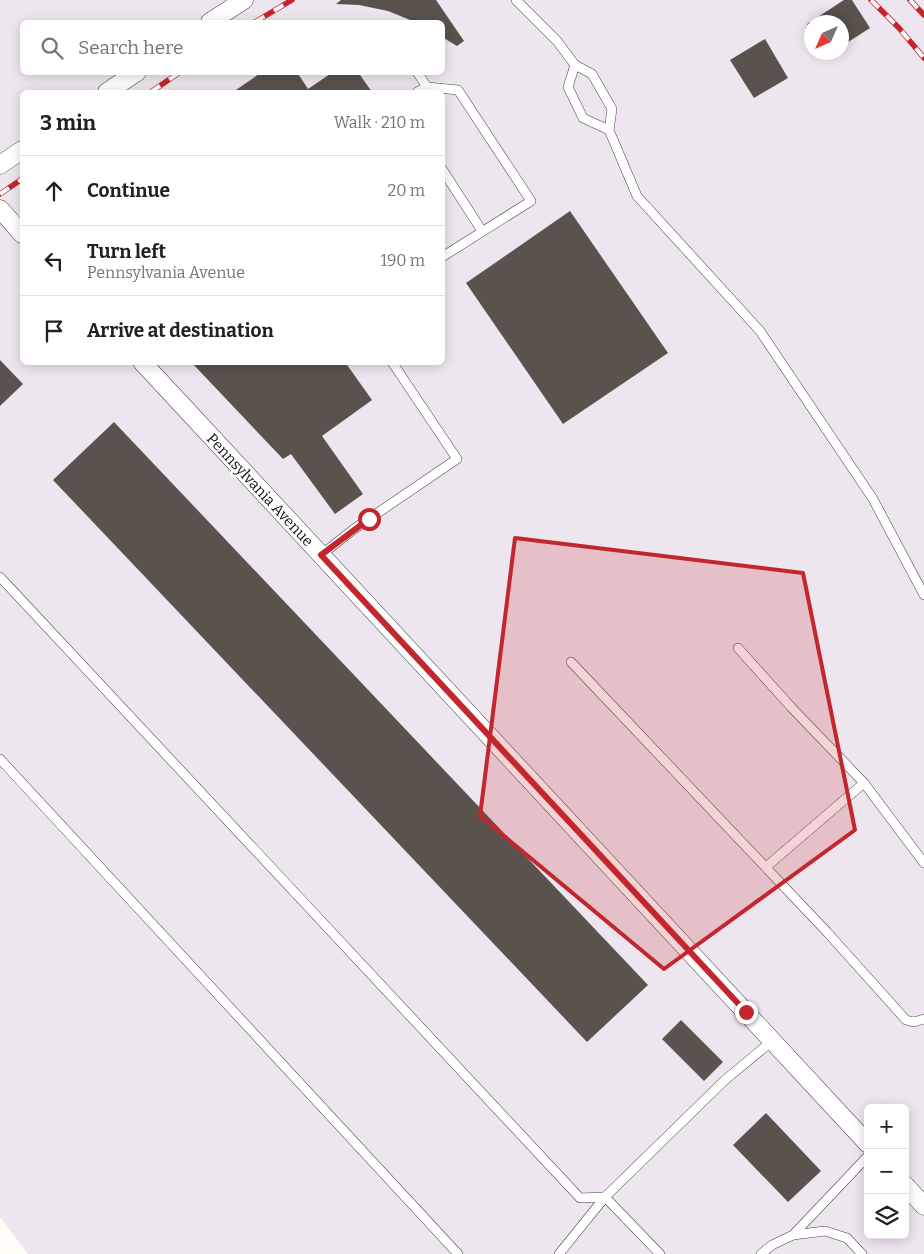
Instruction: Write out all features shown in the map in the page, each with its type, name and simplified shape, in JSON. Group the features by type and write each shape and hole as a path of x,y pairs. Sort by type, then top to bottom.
{"street":[{"path":"213,20 244,0"},
{"path":"110,90 132,75"},
{"path":"0,165 20,151"},
{"path":"0,209 20,232"},
{"name":"Pennsylvania Avenue","path":"145,365 864,1140"},
{"path":"909,1189 924,1206"}],"lane":[{"path":"516,0 557,41 575,65 592,74 612,109 609,130 637,196 760,331 873,499 924,595"},
{"path":"575,65 568,87 583,118 609,130"},
{"path":"419,75 427,86"},
{"path":"420,90 427,86 458,90 531,200 445,255"},
{"path":"445,174 482,231"},
{"path":"321,555 354,528 457,459 394,365"},
{"path":"0,577 580,1198 605,1197 660,1254"},
{"path":"738,648 791,707 864,783 924,863"},
{"path":"571,662 827,932 906,1020 914,1022 924,1019"},
{"path":"0,759 458,1254"},
{"path":"766,867 864,783"},
{"path":"559,1254 605,1197 725,1080 772,1041"},
{"path":"793,1235 864,1160"},
{"path":"761,1254 772,1245 793,1235 825,1231 847,1238 862,1254"}],"highlighted area":[{"path":"515,538 803,573 855,830 664,969 480,816"}],"shaded area":[{"path":"0,0 924,0 924,1254 28,1254 0,1217"}],"building":[{"path":"341,0 436,0 464,41 457,46 445,39 445,20 410,20 388,11 359,5 336,4"},
{"path":"844,0 852,0 870,28 849,42 849,15 821,15"},
{"path":"765,39 788,78 754,98 730,60"},
{"path":"258,75 299,75 308,89 329,75 360,75 371,90 236,90"},
{"path":"570,211 668,353 563,424 466,283"},
{"path":"0,360 23,384 0,406"},
{"path":"194,365 347,365 372,400 322,436 363,494 335,514 291,454 283,459"},
{"path":"114,422 648,985 587,1042 53,480"},
{"path":"681,1020 723,1062 704,1081 662,1039"},
{"path":"766,1113 821,1171 788,1202 733,1145"}],"railway":[{"path":"258,20 292,0"},
{"path":"871,0 899,28 924,58"},
{"path":"910,0 924,15"},
{"path":"154,90 176,75"},
{"path":"0,194 20,180"}],"route":[{"path":"369,519 354,528 321,555 746,1012"}]}
